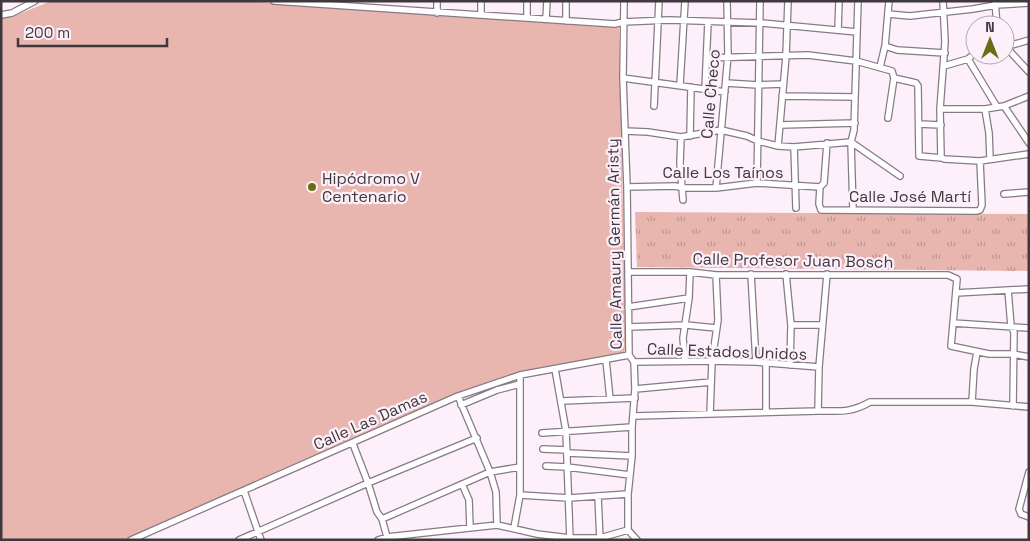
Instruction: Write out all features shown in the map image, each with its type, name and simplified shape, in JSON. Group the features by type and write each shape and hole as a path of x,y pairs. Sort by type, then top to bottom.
{"street":[{"path":"1,15 12,13 36,1"},
{"path":"274,1 356,4 437,13 615,24 658,21 708,22 761,24 857,32"},
{"path":"437,1 437,13"},
{"path":"481,1 481,15"},
{"path":"527,1 527,18"},
{"path":"546,1 546,19"},
{"path":"566,1 566,21"},
{"name":"Calle Amaury Germán Aristy","path":"624,1 623,78 627,187 629,356 634,362 635,389 628,494 628,530"},
{"path":"654,106 659,1"},
{"path":"680,85 685,1"},
{"name":"Calle Checo","path":"716,188 728,58 727,1"},
{"path":"757,183 760,1"},
{"path":"778,146 786,56 788,1"},
{"path":"838,30 839,1"},
{"path":"852,210 851,142 855,123 858,1"},
{"path":"880,66 885,46 888,1"},
{"path":"942,158 940,109 945,53 943,1"},
{"path":"888,14 910,16 944,13 995,3 1029,3"},
{"path":"705,89 708,22"},
{"path":"1015,44 1029,40"},
{"path":"885,46 897,50 945,53"},
{"path":"707,58 808,55 880,66 892,71 894,78 888,118"},
{"path":"1015,57 1029,72"},
{"path":"944,66 965,60"},
{"path":"972,65 1000,106 1029,143"},
{"path":"623,78 725,92"},
{"path":"894,78 918,84 919,156 980,161 1029,154"},
{"path":"726,83 783,84"},
{"path":"690,87 690,136"},
{"path":"782,96 855,97"},
{"path":"940,109 1000,106 1029,96"},
{"path":"985,108 989,133 990,159"},
{"path":"780,125 855,123"},
{"path":"918,124 940,125"},
{"path":"625,131 681,137 721,130 778,146 794,147 851,142 900,176"},
{"path":"681,137 680,163 684,188 683,200"},
{"path":"820,187 824,183 828,143"},
{"path":"794,147 796,208"},
{"name":"Calle José Martí","path":"820,187 819,204 821,210 980,210 982,205 980,161"},
{"name":"Calle Los Taínos","path":"627,187 675,186 684,188 716,188 757,183 820,187"},
{"path":"1004,194 1029,192"},
{"name":"Calle Profesor Juan Bosch","path":"628,272 948,275 957,279 956,293"},
{"path":"686,361 683,338 689,298 690,272"},
{"path":"710,414 712,361 718,320 716,274"},
{"path":"751,274 756,362"},
{"path":"786,274 791,325 790,365"},
{"path":"818,411 819,367 827,274"},
{"path":"1029,289 956,293 951,346 990,354 1014,354 1029,357"},
{"path":"1008,290 1011,326 1014,332 1014,406"},
{"path":"628,307 689,298"},
{"path":"953,323 1029,328"},
{"path":"629,327 686,325 716,328"},
{"path":"791,325 822,325"},
{"path":"972,402 974,369 978,352"},
{"name":"Calle Las Damas","path":"133,539 353,444 458,396 520,374 629,356"},
{"path":"606,360 610,399"},
{"name":"Calle Estados Unidos","path":"634,362 756,362 819,367"},
{"path":"766,363 766,412"},
{"path":"554,369 562,401 566,431 570,498 570,539"},
{"path":"514,528 520,495 520,374"},
{"path":"635,389 711,382"},
{"path":"462,405 497,390 520,384"},
{"path":"458,396 490,472 496,492 497,525"},
{"path":"562,401 635,398"},
{"path":"634,416 818,411 849,412 870,402 972,402 1029,407"},
{"path":"542,433 632,427"},
{"path":"240,540 368,483 477,438"},
{"path":"353,444 387,537"},
{"path":"543,449 632,456"},
{"path":"546,466 630,475"},
{"path":"382,519 490,472 520,467"},
{"path":"1026,517 1021,514 1019,509 1026,490 1029,472"},
{"path":"462,484 469,500 470,528"},
{"path":"244,491 261,540"},
{"path":"520,495 570,498 628,494"},
{"path":"598,496 600,539"},
{"path":"378,540 387,537 497,525 570,539 600,539 628,530 637,540"}],"green space":[{"name":"Hipódromo V Centenario","path":"51,1 248,1 619,28 626,346 624,352 546,368 456,395 123,540 1,540 1,18 16,15"},
{"path":"635,212 1029,214 1029,271 637,267"}],"place":[{"name":"Hipódromo V Centenario","path":"312,187"}]}
